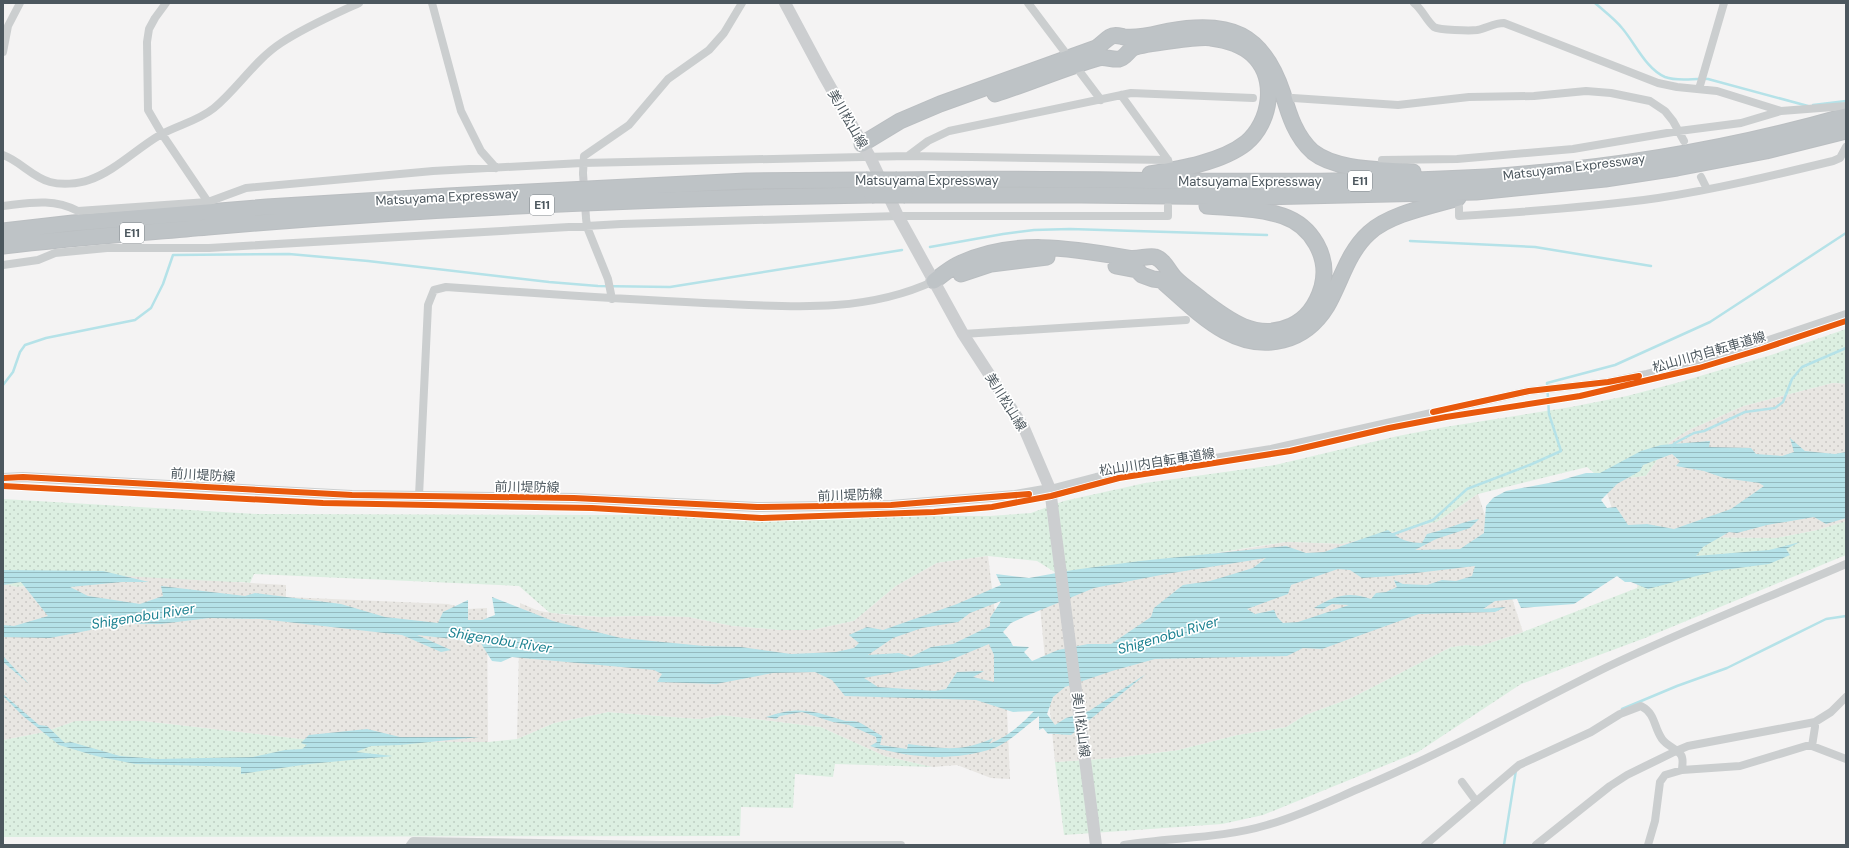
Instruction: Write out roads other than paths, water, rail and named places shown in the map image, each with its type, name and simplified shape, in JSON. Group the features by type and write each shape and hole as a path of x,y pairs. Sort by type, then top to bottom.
{"highway":[{"path":"866,150 900,132 944,113 1072,62 1096,48 1109,37 1116,35 1135,37 1189,27 1208,26 1222,28 1250,40 1261,50 1270,62 1279,82 1294,126 1303,142 1326,160 1343,165 1475,185"},
{"path":"1072,62 1099,58 1119,59 1133,48 1192,38 1209,37 1227,41 1243,48 1253,55 1263,71 1268,86 1268,104 1264,120 1257,132 1246,143 1215,160 1115,180"},
{"name":"Matsuyama Expressway","path":"1822,131 1846,116"},
{"name":"Matsuyama Expressway","path":"3,246 52,240 441,210 720,197 1081,194 1255,197 1475,185 1674,155 1763,138 1822,131 1846,131"},
{"name":"Matsuyama Expressway","path":"3,231 73,223 224,210 448,196 746,181 967,178 1475,185"},
{"path":"934,281 991,264 1049,257 1128,268 1137,270 1142,275 1153,279 1161,280 1207,319 1230,334 1252,342 1265,343 1279,341 1294,338 1308,330 1316,321 1334,294 1351,255 1370,232 1403,214 1475,185"},
{"path":"934,281 956,265 988,253 1016,248 1067,248 1136,260 1154,256 1162,261 1176,279 1225,318 1249,329 1262,331 1278,330 1290,327 1300,321 1311,310 1318,298 1324,272 1319,246 1304,229 1284,216 1244,209 1081,194"}],"main road":[{"name":"美川松山線","path":"785,3 866,150 898,216 963,334 1024,428 1050,489 1096,844"}],"street":[{"path":"3,52 8,26 20,3"},
{"path":"166,3 149,29 146,42 148,110 162,134 208,202"},
{"path":"3,155 11,158 36,176 50,182 70,183 88,180 110,170 162,134 204,116 210,112 261,58 281,43 359,3"},
{"path":"432,3 460,111 481,151 496,168"},
{"path":"583,173 582,164 584,156 629,125 668,78 709,50 724,33 742,3"},
{"path":"1028,3 1101,100"},
{"path":"1414,3 1435,27 1443,30 1478,30 1496,23 1504,23 1658,83 1678,87 1717,91 1781,111"},
{"path":"1700,89 1724,3"},
{"path":"1293,98 1398,105 1468,97 1534,96 1586,91 1650,101 1665,112 1673,121 1684,141"},
{"path":"908,156 928,141 949,132 1121,95 1131,94 1252,98"},
{"path":"3,206 52,202 65,204 78,211 208,202 246,188 434,171 866,150 908,156 1169,162 1121,95"},
{"path":"1382,160 1457,159 1573,149 1679,131 1741,123 1781,111 1846,106"},
{"path":"1459,207 1459,216 1508,213 1658,198 1765,178 1833,161 1840,158 1846,147"},
{"path":"1457,159 1458,168"},
{"path":"1702,176 1707,189"},
{"path":"3,265 38,260 55,253 107,248 202,248 629,224 898,216 1168,216 1168,206"},
{"path":"586,218 587,227 608,279 612,299"},
{"path":"419,496 428,305 434,290 446,287 612,299 832,306 890,298 934,281"},
{"path":"1050,489 1096,477 1271,450 1529,391 1608,382 1648,374 1733,352 1846,314"},
{"path":"963,334 1186,320"},
{"name":"前川堤防線","path":"3,478 70,480 352,495 574,498 757,507 891,505 1032,493 1050,489"},
{"path":"1124,845 1146,841 1201,838 1234,833 1266,826 1304,813 1403,770 1512,717 1628,657 1846,564"},
{"path":"1536,845 1610,786 1633,772 1676,751 1688,746 1815,722 1831,712 1846,697"},
{"path":"1425,845 1519,765 1591,732 1620,714 1641,706 1652,714 1665,743 1676,751 1682,758 1682,770"},
{"path":"1812,746 1816,727 1815,722"},
{"path":"1648,845 1656,821 1660,782 1665,775 1682,770 1740,766 1802,747 1812,746 1846,759"},
{"path":"1462,782 1476,801"},
{"path":"410,845 413,841 662,845 901,845"}],"water":[{"name":"Shigenobu River","path":"1790,438 1805,451 1835,454 1846,452 1846,518 1826,524 1814,517 1767,525 1737,533 1729,532 1703,547 1696,556 1769,550 1800,542 1786,549 1790,555 1769,564 1715,571 1648,589 1631,582 1625,582 1617,576 1574,604 1521,608 1517,599 1495,601 1483,609 1506,607 1495,612 1419,614 1322,649 1303,648 1287,656 1155,659 1112,671 1065,687 1053,697 1047,714 1055,725 1066,718 1089,711 1146,674 1071,735 1048,734 1043,728 1039,730 1039,716 999,746 979,752 947,757 916,756 870,746 877,742 876,737 849,725 833,722 802,712 780,716 776,719 766,717 796,710 813,712 844,721 856,721 861,723 882,736 880,745 907,749 908,744 941,748 961,748 982,743 993,738 989,744 1002,738 1034,711 1013,712 976,700 845,696 832,680 815,672 773,673 716,684 657,682 662,674 654,670 512,657 501,662 492,661 480,642 417,635 451,650 441,652 402,635 261,619 209,618 161,624 121,624 50,638 3,637 3,625 14,626 48,616 21,582 3,585 3,570 103,571 149,582 122,582 70,587 88,596 140,604 163,596 161,586 245,596 255,593 341,604 385,617 438,623 443,612 468,600 468,620 482,620 495,615 492,597 553,621 621,638 704,646 741,647 791,654 836,652 854,648 859,643 849,635 867,627 883,630 957,604 1001,585 996,574 1029,578 1073,570 1140,561 1286,546 1306,553 1324,552 1388,530 1404,540 1422,543 1427,534 1479,519 1470,528 1436,539 1415,550 1460,549 1484,533 1486,506 1493,498 1506,491 1554,482 1586,473 1600,473 1641,451 1661,445 1710,441 1709,447 1751,448 1756,454 1782,456 1794,452","holes":["1672,454 1680,461 1676,466 1704,471 1724,478 1759,483 1764,486 1731,509 1674,529 1647,524 1628,525 1616,507 1607,508 1601,500 1617,484 1640,471 1643,465","1266,558 1253,568 1210,581 1183,585 1154,608 1151,617 1111,644 1088,644 1058,650 1032,661 1024,652 1029,647 1013,646 1003,632 1011,623 1094,588 1166,574","1475,566 1472,576 1456,581 1442,580 1427,585 1403,584 1394,580 1397,587 1386,592 1376,593 1371,599 1348,595 1328,600 1314,608 1323,609 1332,604 1349,605 1298,622 1283,623 1277,617 1274,610 1255,614 1247,609 1288,594 1291,585 1338,569 1350,570 1362,578","1001,601 990,618 990,626 953,644 931,647 911,657 899,653 868,655 893,638 922,628 958,622 970,613","989,644 994,655 994,682 973,677 984,671 957,672 946,689 935,691 878,687 864,678 948,661"]},
{"path":"3,656 29,684 3,662"},
{"path":"3,694 39,725 47,726 65,743 71,742 120,756 158,759 253,757 285,750 302,749 307,745 301,743 309,735 367,729 400,737 479,737 400,745 371,746 356,752 393,756 309,764 241,774 241,767 135,764 96,756 59,745 23,716 3,696"}],"waterway":[{"path":"1595,3 1613,18 1627,34 1646,62 1665,77 1681,80 1708,79 1808,106"},
{"path":"1813,105 1846,101"},
{"path":"930,247 1034,230 1070,229 1267,235"},
{"path":"1391,535 1433,520 1467,489 1561,451 1549,414 1547,383 1615,365 1710,322 1846,233"},
{"path":"1410,241 1535,247 1651,266"},
{"path":"3,385 13,372 20,352 25,345 46,338 135,320 151,308 163,284 173,255 289,254 368,261 549,282 598,286 670,287 902,250"},
{"path":"1672,446 1694,433 1704,431 1745,412 1775,408 1783,402 1792,379 1802,367 1846,348"},
{"path":"1622,709 1677,686 1727,668 1826,619 1846,616"},
{"path":"1504,845 1516,770"}],"tunnel":[{"path":"583,173 586,218"}]}
